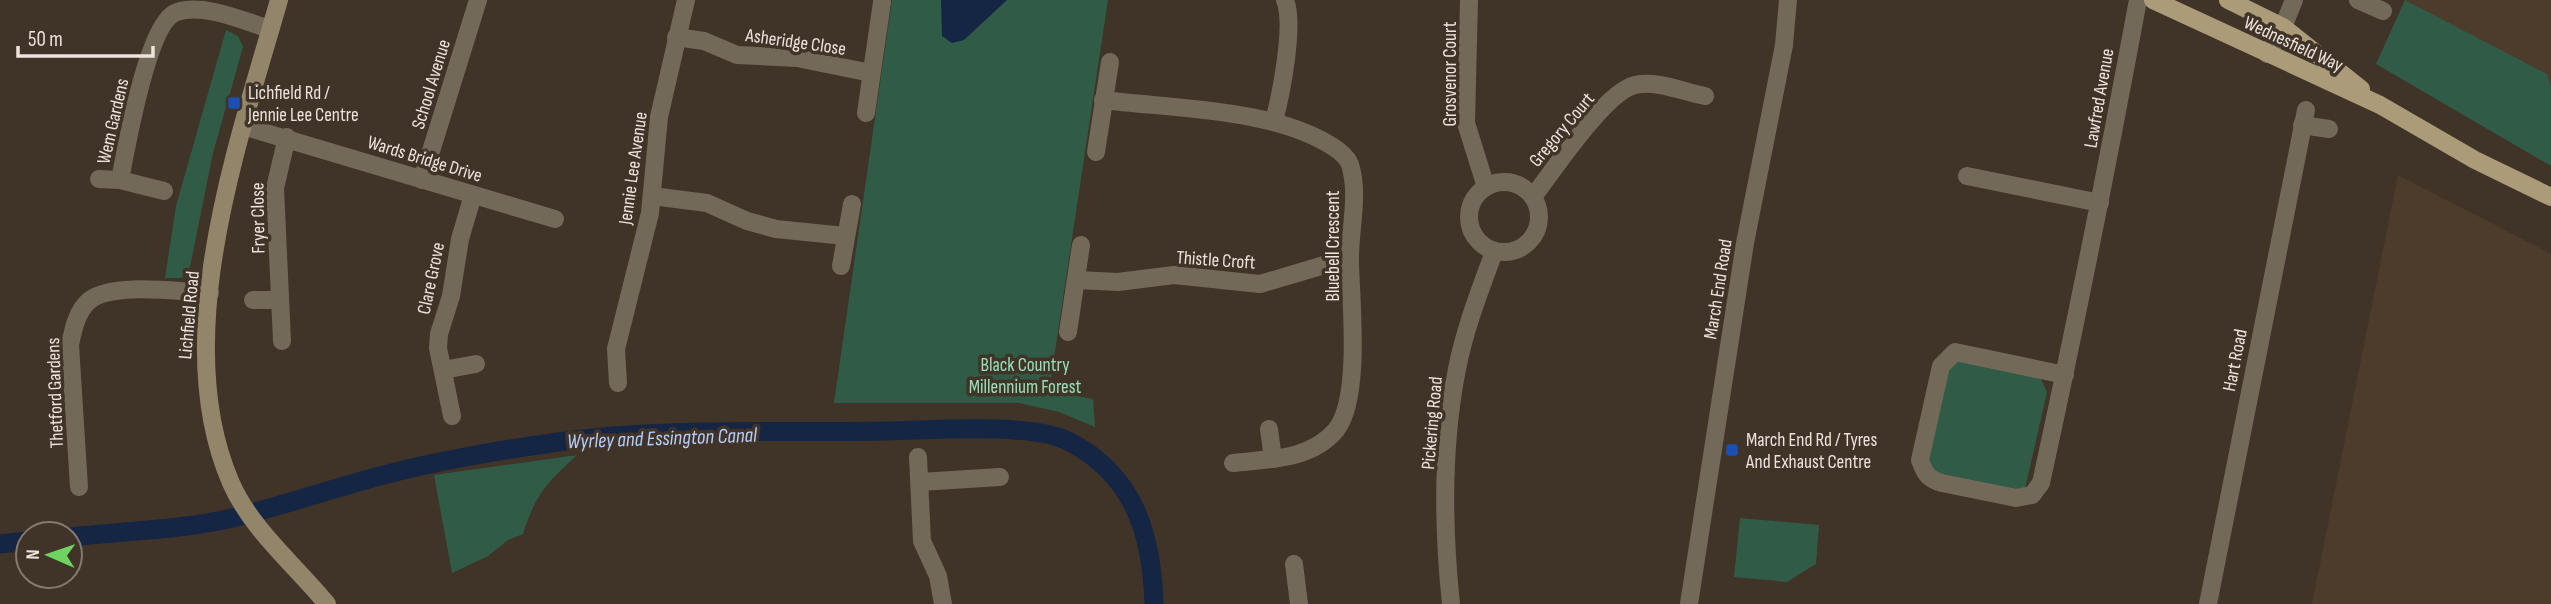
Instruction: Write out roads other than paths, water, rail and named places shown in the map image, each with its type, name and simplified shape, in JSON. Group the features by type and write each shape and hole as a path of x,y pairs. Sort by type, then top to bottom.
{"main road":[{"name":"Lichfield Road","path":"279,0 219,222 210,293 206,379 211,424 232,486 265,534 327,604"},
{"name":"Wednesfield Way","path":"2153,0 2380,105 2475,160 2551,197"},
{"name":"Wednesfield Way","path":"2228,0 2283,27 2380,105"}],"street":[{"name":"School Avenue","path":"422,180 478,0"},
{"name":"Jennie Lee Avenue","path":"618,383 616,349 652,195 654,153 676,37 686,0"},
{"path":"1274,121 1281,92 1286,47 1284,0"},
{"name":"Grosvenor Court","path":"1469,0 1466,123 1486,187"},
{"name":"March End Road","path":"1783,0 1786,20"},
{"name":"March End Road","path":"1689,604 1743,257 1788,0"},
{"path":"1786,20 1794,0"},
{"name":"Lawfred Avenue","path":"2065,374 1955,352 1941,366 1920,460 1924,474 1931,480 2016,498 2032,495 2041,483 2065,374 2100,203 2138,0"},
{"path":"2267,54 2283,27 2294,0"},
{"path":"2357,0 2383,11"},
{"name":"Asheridge Close","path":"866,113 882,2"},
{"name":"Wem Gardens","path":"120,180 132,116 159,26 170,14 190,9 207,11 270,29"},
{"name":"Asheridge Close","path":"676,37 704,41 737,55 797,58 870,73"},
{"path":"1096,152 1110,62"},
{"name":"Gregory Court","path":"1533,197 1606,104 1634,85 1654,85 1705,96"},
{"name":"Bluebell Crescent","path":"1104,100 1225,112 1274,121 1324,142 1341,152 1350,165 1354,189 1350,262 1354,318 1346,413 1337,428 1314,448 1273,459 1233,463"},
{"name":"Hart Road","path":"2208,604 2304,117 2329,129"},
{"name":"Wards Bridge Drive","path":"243,126 555,219"},
{"name":"Fryer Close","path":"282,341 275,187 287,137"},
{"path":"1967,176 2100,203"},
{"name":"Wem Gardens","path":"99,179 120,180 164,191"},
{"path":"1506,182 1526,189 1533,197 1539,220 1530,242 1509,253 1494,252 1479,242 1469,223 1472,203 1486,187 1506,182"},
{"name":"Clare Grove","path":"452,416 439,334 451,296 460,239 473,195"},
{"path":"652,195 707,203 747,221 776,229 845,236"},
{"path":"841,266 852,204"},
{"path":"1068,332 1081,245"},
{"name":"Pickering Road","path":"1451,604 1447,536 1450,418 1457,369 1471,312 1494,252"},
{"name":"Thistle Croft","path":"1077,280 1118,282 1174,275 1260,284 1331,262 1350,262"},
{"name":"Thetford Gardens","path":"79,487 70,345 73,329 87,302 108,290 210,293"},
{"path":"253,300 280,300"},
{"path":"443,370 476,364"},
{"path":"1269,429 1273,459"},
{"path":"918,457 922,541 938,576 943,604"},
{"path":"920,482 1000,477"},
{"path":"1294,564 1299,604"},
{"name":"March End Road","path":"1696,566 1700,604"}],"water":[{"path":"941,0 1007,0 964,40 952,43 942,36"}],"waterway":[{"name":"Wyrley and Essington Canal","path":"84,536 213,522 425,465 509,449 593,438 720,432 1008,429 1053,436 1070,442 1110,472 1125,490 1144,532 1154,604"},
{"name":"Wyrley and Essington Canal","path":"0,544 14,542"}],"place":[{"name":"Lichfield Rd / Jennie Lee Centre","path":"234,103"},
{"name":"March End Rd / Tyres And Exhaust Centre","path":"1732,450"}],"park label":[{"name":"Black Country Millennium Forest","path":"1025,375"}]}
